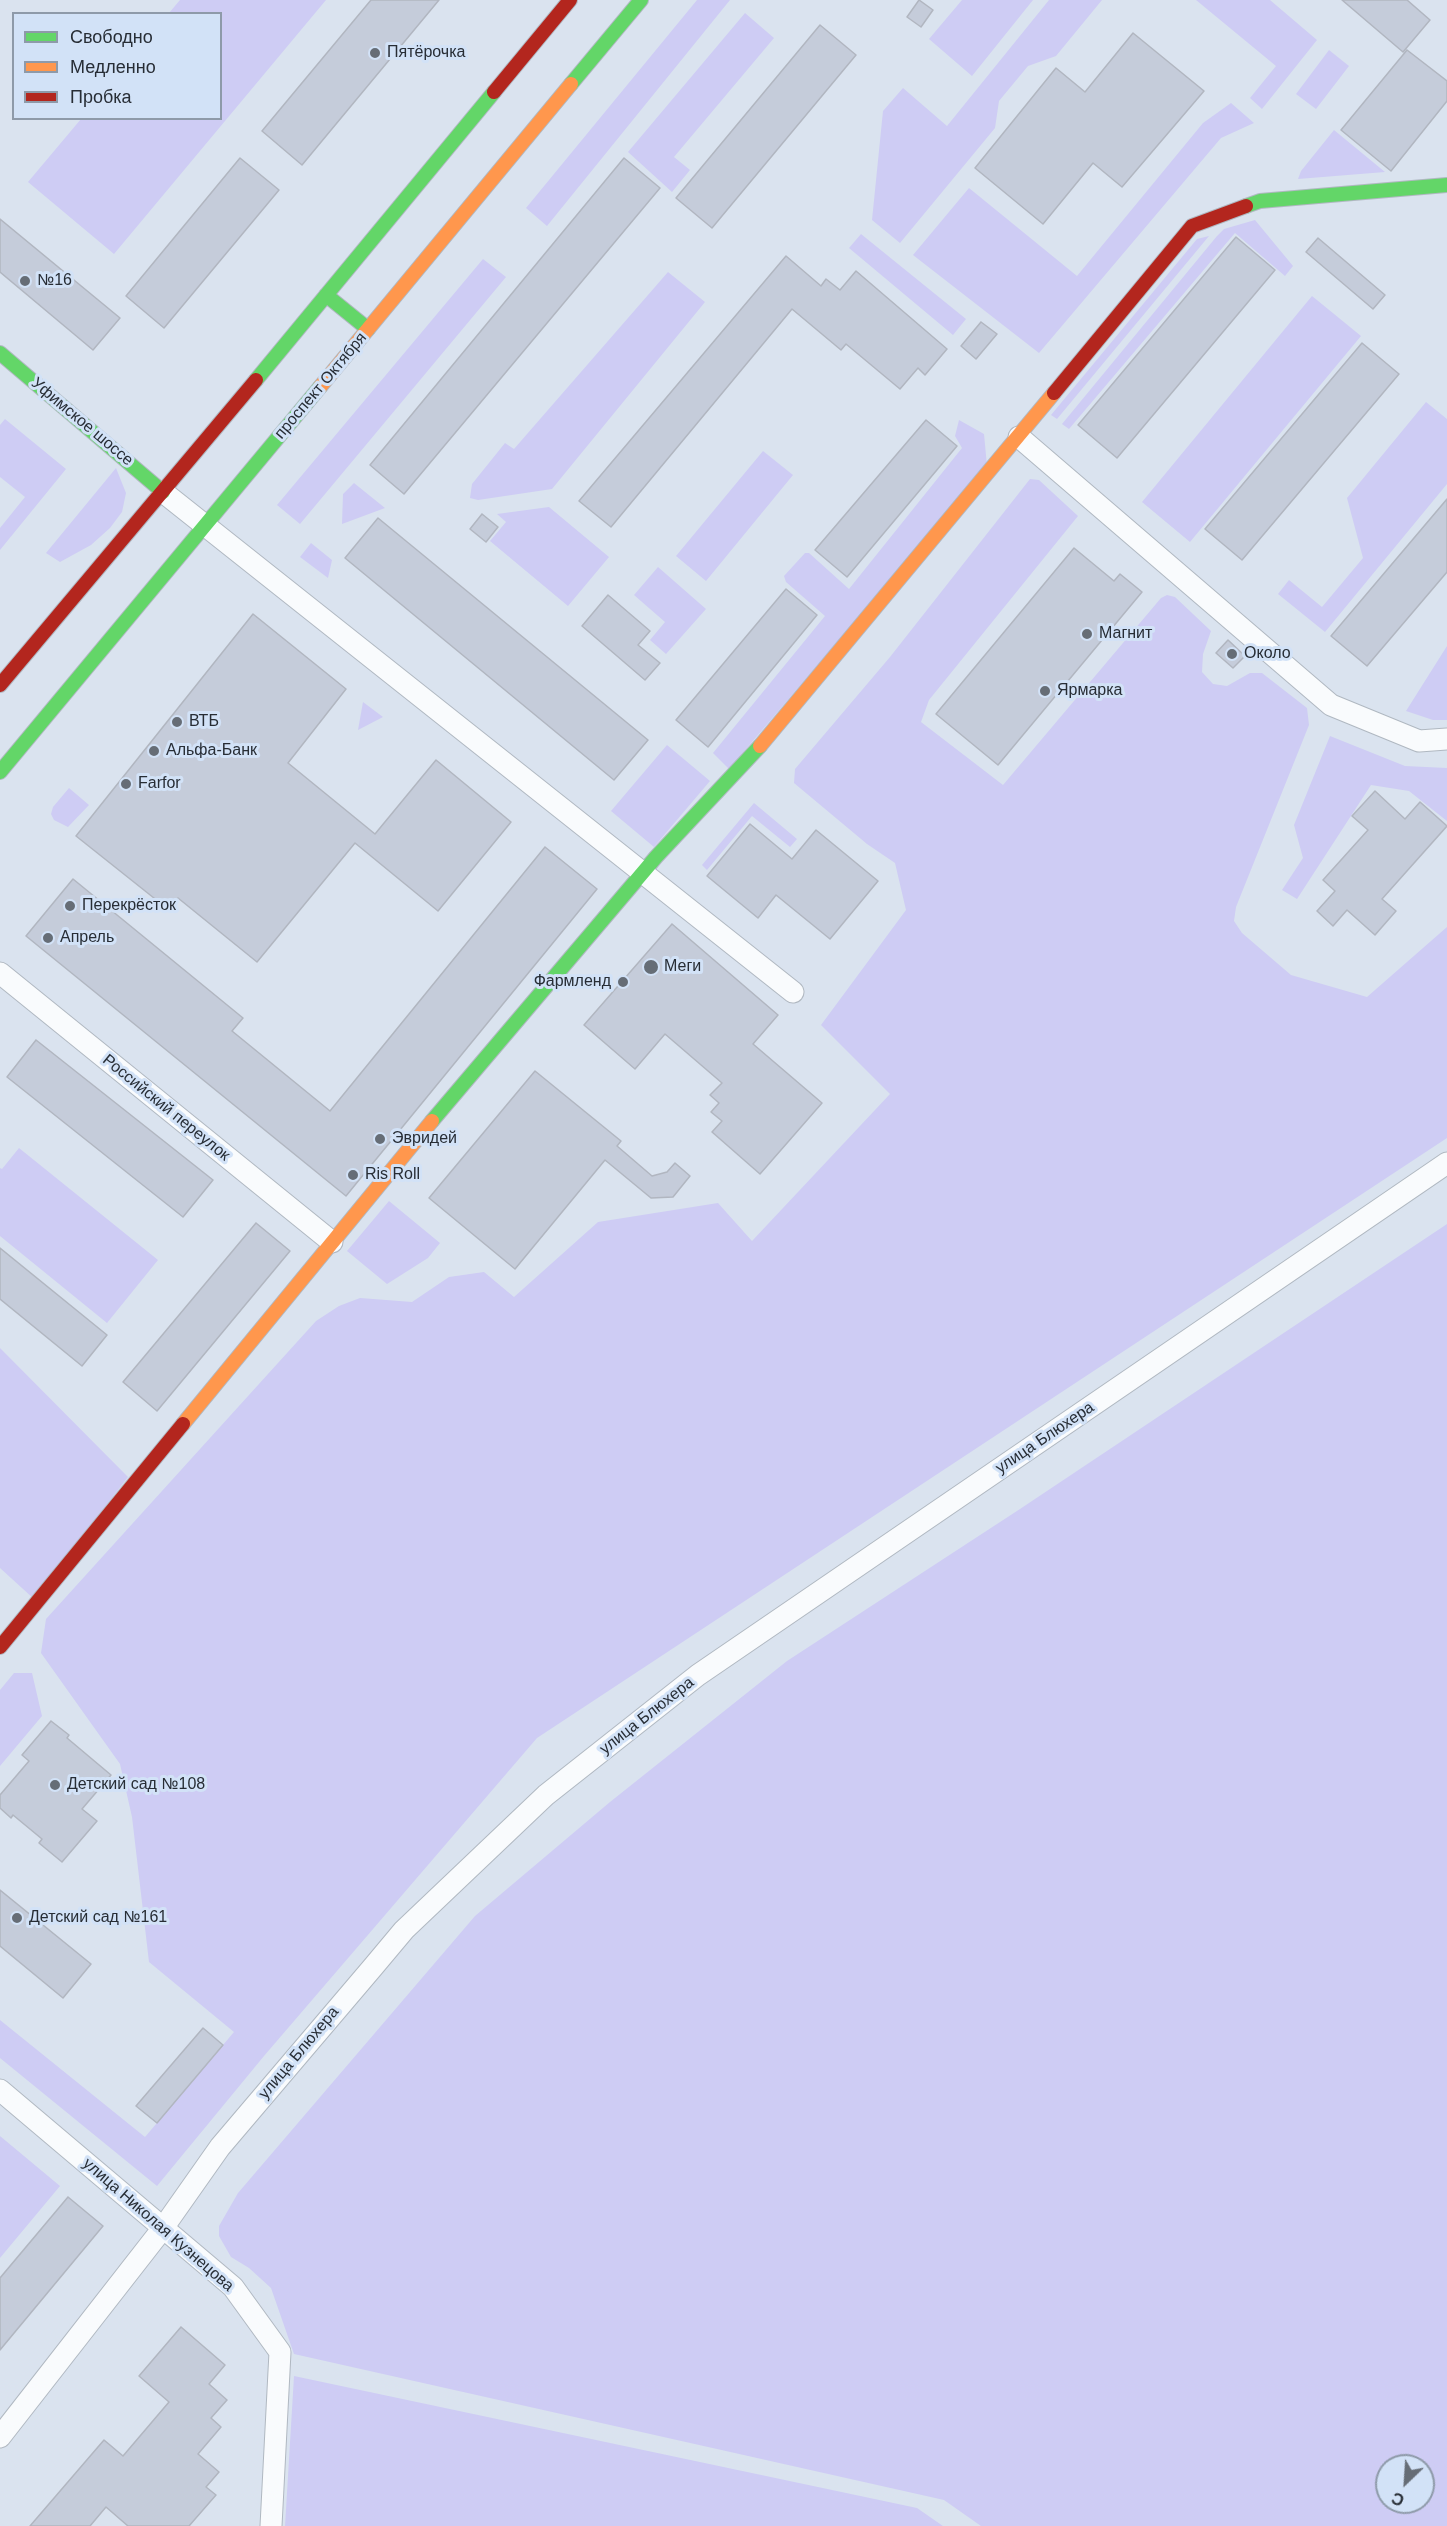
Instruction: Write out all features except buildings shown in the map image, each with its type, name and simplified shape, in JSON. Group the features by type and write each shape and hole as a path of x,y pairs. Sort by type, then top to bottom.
{"main road":[{"path":"0,685 163,492 570,0"},
{"name":"проспект Октября","path":"0,772 641,0"},
{"path":"0,1647 333,1242 643,873 743,766 1019,437 1192,226 1260,201 1447,185"},
{"path":"326,294 368,329"},
{"name":"Уфимское шоссе","path":"0,352 163,492"}],"street":[{"path":"1019,437 1331,705 1419,741 1447,739"},
{"path":"163,492 793,992"},
{"name":"Российский переулок","path":"0,973 333,1242"},
{"name":"улица Блюхера","path":"0,2437 163,2228 220,2147 404,1930 546,1795 698,1675 1447,1163"},
{"name":"улица Николая Кузнецова","path":"0,2090 234,2287 280,2352 271,2526"}],"shaded area":[{"path":"180,0 326,0 114,254 28,182 80,120 222,120 222,12 170,12"},
{"path":"697,0 730,0 547,226 526,208"},
{"path":"962,0 1033,0 972,76 929,39"},
{"path":"1049,0 1102,0 1056,56 1028,66 999,101 995,128 900,243 872,220 883,111 903,88 947,126"},
{"path":"1196,0 1270,0 1317,40 1262,109 1250,98 1276,66"},
{"path":"745,13 774,38 674,157 690,170 672,192 628,152"},
{"path":"1329,50 1349,66 1316,109 1296,94"},
{"path":"1231,103 1254,123 1221,138 1039,353 913,255 969,188 1077,276 1203,123"},
{"path":"1334,130 1385,172 1298,179 1301,171"},
{"path":"1255,220 1293,266 1285,276 1235,233 1069,429 1062,424 1217,236 1224,229"},
{"path":"861,234 966,319 953,335 849,248"},
{"path":"1209,236 1057,419 1051,415 1197,239"},
{"path":"483,259 506,277 300,524 277,505"},
{"path":"668,272 705,302 552,489 478,500 470,498 472,484 505,443 514,449"},
{"path":"1312,296 1361,336 1190,542 1142,502"},
{"path":"1426,402 1447,419 1447,484 1325,632 1278,594 1289,580 1322,607 1363,558 1347,498"},
{"path":"5,419 66,469 0,550 0,528 25,497 0,477 0,425"},
{"path":"959,420 984,434 987,466 729,769 713,753 825,616 786,582 784,576 805,553 809,553 849,589 962,448 955,436"},
{"path":"763,451 793,475 706,581 676,556"},
{"path":"116,468 126,493 122,512 110,528 91,545 60,562 46,553"},
{"path":"1030,479 1039,480 1078,516 929,700 921,722 1003,785 1161,598 1167,595 1175,597 1211,631 1203,654 1202,672 1213,684 1227,686 1250,673 1262,673 1307,708 1309,725 1236,907 1234,921 1242,933 1291,975 1367,997 1447,927 1447,1138 537,1738 264,2056 157,2186 0,2058 0,2020 145,2137 234,2032 149,1962 132,1817 120,1764 41,1653 46,1619 316,1321 339,1306 360,1298 412,1302 449,1277 484,1272 514,1297 598,1222 718,1203 752,1241 890,1094 821,1025 906,910 895,863 867,844 794,783 795,769 890,657"},
{"path":"354,483 385,508 342,524 343,494"},
{"path":"549,507 609,557 568,606 490,541 506,522 497,514"},
{"path":"311,543 332,560 328,578 300,557"},
{"path":"658,567 706,609 666,654 650,640 665,622 634,595"},
{"path":"1447,646 1447,720 1433,720 1406,711"},
{"path":"363,702 383,717 358,730"},
{"path":"1330,736 1405,766 1447,768 1447,821 1409,791 1371,785 1297,899 1282,890 1303,858 1294,825"},
{"path":"667,745 710,781 654,847 611,811"},
{"path":"69,788 89,805 68,827 54,820 51,814 53,807"},
{"path":"754,803 797,839 790,847 752,816 707,870 702,865"},
{"path":"19,1148 158,1260 107,1323 0,1236 0,1168 2,1169"},
{"path":"389,1201 440,1243 428,1258 387,1284 347,1251"},
{"path":"1447,1224 1447,2526 981,2526 944,2500 294,2354 271,2288 249,2268 231,2257 219,2236 219,2226 238,2193 475,1916 610,1802 787,1661 1020,1509"},
{"path":"0,1348 128,1477 34,1599 0,1568"},
{"path":"14,1673 32,1673 42,1716 0,1766 0,1690"},
{"path":"0,2136 60,2186 0,2258"},
{"path":"294,2376 917,2508 943,2526 285,2526"}],"traffic: fast":[{"path":"571,84 641,0"},
{"path":"256,380 494,92"},
{"path":"1246,206 1260,201 1447,185"},
{"path":"326,295 368,329"},
{"path":"0,353 163,492"},
{"path":"0,772 320,387"},
{"path":"432,1121 656,857 760,746"}],"traffic: slow":[{"path":"320,387 571,84"},
{"path":"760,746 1054,393"},
{"path":"183,1424 432,1121"}],"traffic: jam":[{"path":"494,92 570,0"},
{"path":"1054,393 1192,226 1246,206"},
{"path":"0,685 256,380"},
{"path":"0,1647 183,1424"}],"place":[{"name":"Пятёрочка","path":"375,53"},
{"name":"№16","path":"25,281"},
{"name":"Магнит","path":"1087,634"},
{"name":"Около","path":"1232,654"},
{"name":"Ярмарка","path":"1045,691"},
{"name":"ВТБ","path":"177,722"},
{"name":"Альфа-Банк","path":"154,751"},
{"name":"Farfor","path":"126,784"},
{"name":"Перекрёсток","path":"70,906"},
{"name":"Апрель","path":"48,938"},
{"name":"Меги","path":"651,967"},
{"name":"Фармленд","path":"623,982"},
{"name":"Эвридей","path":"380,1139"},
{"name":"Ris Roll","path":"353,1175"},
{"name":"Детский сад №108","path":"55,1785"},
{"name":"Детский сад №161","path":"17,1918"}]}
